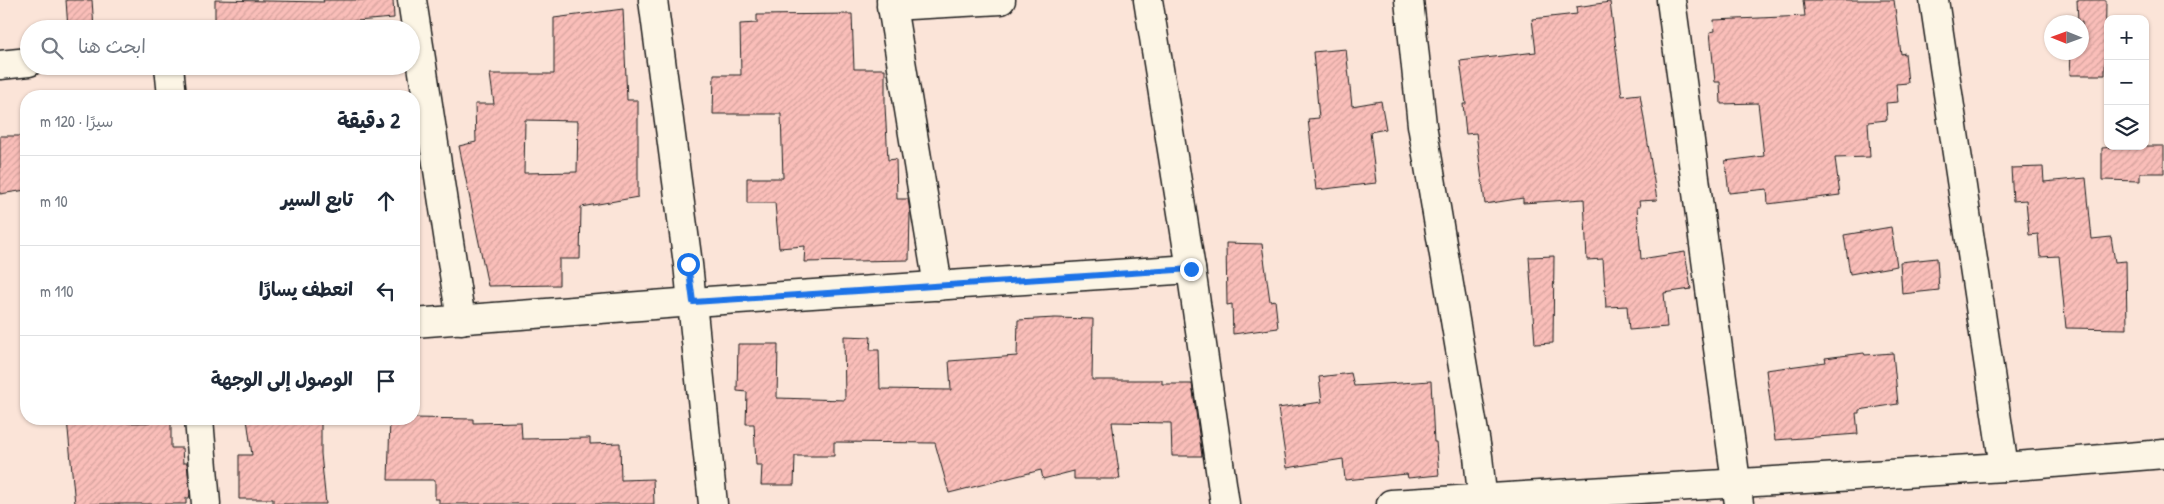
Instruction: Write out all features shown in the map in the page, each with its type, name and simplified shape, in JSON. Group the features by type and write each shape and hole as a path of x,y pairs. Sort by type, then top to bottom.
{"street":[{"path":"412,0 413,20"},
{"path":"653,0 693,302 713,504"},
{"path":"938,286 891,3 1001,0"},
{"path":"1148,0 1191,269 1225,504"},
{"path":"1410,0 1422,125 1478,456 1483,502"},
{"path":"1671,0 1738,494"},
{"path":"1934,0 2004,468"},
{"path":"0,64 20,63"},
{"path":"420,68 461,320"},
{"path":"171,75 172,90"},
{"path":"420,323 693,302 1191,269"},
{"path":"199,425 206,504"},
{"path":"1391,504 1738,494 2164,454"}],"building":[{"path":"66,0 92,0 93,20 67,20"},
{"path":"215,0 324,2 323,0 393,0 394,18 369,20 215,20"},
{"path":"1803,0 1894,0 1901,54 1905,53 1908,83 1896,84 1898,102 1886,103 1887,120 1868,122 1870,157 1835,158 1840,195 1768,204 1767,189 1729,193 1725,161 1764,156 1758,103 1721,104 1720,82 1715,82 1710,32 1715,31 1714,20 1805,16"},
{"path":"2077,0 2106,0 2106,15 2104,15 2104,75 2070,75 2071,60 2089,60 2089,15 2078,15"},
{"path":"1610,2 1622,96 1640,94 1657,200 1639,201 1640,207 1637,207 1641,259 1685,252 1691,289 1664,293 1667,327 1629,330 1627,306 1606,307 1603,259 1587,260 1584,199 1523,203 1523,198 1485,204 1476,133 1466,134 1463,104 1466,104 1460,61 1536,52 1532,19 1577,14 1576,7"},
{"path":"623,9 627,100 638,100 638,197 581,207 580,259 559,259 559,285 488,286 459,146 476,142 475,104 494,104 490,74 554,74 554,18","holes":["525,120 578,121 577,172 524,173"]},
{"path":"852,14 854,69 885,69 888,160 896,159 897,199 908,199 910,212 909,260 804,262 805,246 779,248 775,203 747,203 747,178 783,178 781,114 713,114 714,75 741,75 740,24 757,23 757,15"},
{"path":"1346,49 1352,106 1381,101 1386,129 1370,132 1376,183 1316,190 1308,119 1319,118 1313,52"},
{"path":"0,136 20,136 20,191 0,194"},
{"path":"2149,146 2164,146 2164,173 2140,173 2140,181 2102,180 2102,148 2104,148 2104,150 2149,150"},
{"path":"2043,167 2044,182 2086,178 2092,239 2111,237 2115,262 2126,261 2127,329 2066,328 2059,256 2040,257 2038,234 2029,235 2026,200 2013,201 2011,168"},
{"path":"1891,227 1897,266 1850,274 1844,235"},
{"path":"1226,243 1262,244 1270,301 1275,300 1278,328 1233,334 1232,304 1227,305"},
{"path":"1554,256 1553,343 1535,344 1529,257"},
{"path":"1937,258 1939,290 1902,294 1900,262"},
{"path":"1055,318 1093,319 1092,380 1162,380 1162,384 1192,384 1202,456 1172,456 1171,423 1112,422 1120,479 1074,479 1074,471 1043,479 1041,470 949,493 935,443 834,442 834,456 795,456 794,485 761,485 762,465 756,465 754,424 746,424 747,392 737,391 738,344 778,344 777,398 845,400 844,336 871,337 870,350 879,350 880,389 951,390 949,361 1017,356 1018,320"},
{"path":"1864,353 1865,355 1893,353 1898,404 1859,410 1859,413 1856,413 1858,434 1775,440 1766,370 1826,362 1825,358"},
{"path":"1351,373 1354,386 1431,381 1434,442 1436,442 1439,475 1408,478 1407,474 1345,480 1343,459 1287,468 1278,408 1322,402 1319,377"},
{"path":"420,418 473,419 473,423 521,422 522,439 590,438 590,444 620,443 621,480 653,479 654,504 439,504 439,499 435,499 435,480 388,480 390,425 420,425"},
{"path":"68,425 171,425 171,448 182,448 183,463 187,463 190,494 189,498 186,498 186,504 75,504"},
{"path":"248,425 321,425 321,454 326,504 273,504 273,499 239,499 239,455 252,455"}],"route":[{"path":"688,264 693,302 1191,269"}]}
